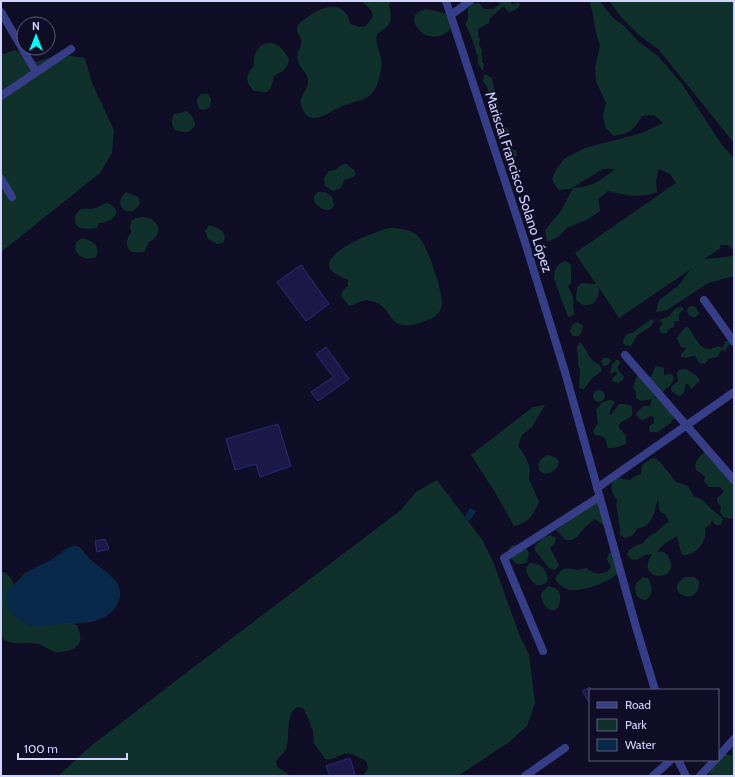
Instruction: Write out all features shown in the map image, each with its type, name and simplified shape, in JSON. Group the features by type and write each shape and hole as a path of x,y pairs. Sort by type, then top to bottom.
{"street":[{"name":"Mariscal Francisco Solano López","path":"446,1 524,239 565,372 655,689"},
{"path":"451,15 470,1"},
{"path":"1,12 36,72"},
{"path":"1,96 71,49"},
{"path":"1,179 12,197"},
{"path":"704,300 734,342"},
{"path":"625,356 734,480"},
{"path":"543,651 504,558 598,493 686,425 734,392"},
{"path":"719,756 734,739"},
{"path":"525,776 565,748"},
{"path":"653,776 670,761"},
{"path":"678,761 686,776"},
{"path":"700,776 714,761"}],"green space":[{"path":"362,1 392,1 389,5 391,15 390,22 377,34 381,64 379,79 376,86 373,92 364,99 340,107 321,117 309,117 301,105 301,98 307,86 308,79 300,66 297,57 301,45 301,39 297,31 297,27 301,22 315,12 328,7 339,8 344,11 350,24 360,27 366,26 373,16 371,10"},
{"path":"497,1 508,1 513,4 519,2 520,5 513,11 507,11 504,6 490,18 489,23 478,29 478,37 480,39 479,45 482,50 482,62 484,64 483,71 478,64 478,56 466,25 468,20 468,8 473,4 479,3 484,9 493,9 500,4"},
{"path":"589,1 600,1 613,18 623,25 639,42 658,56 682,84 722,145 734,158 734,251 728,245 719,245 721,248 704,259 734,255 734,276 708,283 667,310 656,312 659,300 678,286 691,269 619,318 598,286 598,296 593,303 584,305 576,299 577,287 582,283 596,284 575,253 676,183 670,174 659,169 656,180 657,192 650,194 632,196 608,191 598,199 600,211 590,218 567,228 558,237 547,242 545,230 561,211 573,188 596,183 615,169 603,169 570,189 558,190 552,179 557,168 564,159 585,148 642,133 663,123 654,115 642,116 631,130 624,134 614,136 605,127 603,115 606,103 596,81 595,68 600,45"},
{"path":"609,1 734,1 734,143 659,50 639,35 621,17"},
{"path":"428,9 447,14 451,28 449,31 438,36 429,36 421,32 414,22 415,16 420,11"},
{"path":"264,44 276,44 289,59 284,70 274,76 271,88 266,92 254,91 251,88 247,78 249,72 254,66 256,51"},
{"path":"15,50 16,56 26,56 37,62 59,54 85,58 92,83 114,130 112,153 100,173 1,252 1,55"},
{"path":"484,75 492,78 494,90 497,96 500,117 503,123 501,125 498,124 490,96 488,94 488,88 483,81"},
{"path":"201,94 208,94 211,99 210,107 205,110 199,109 197,104 197,99"},
{"path":"186,111 194,120 195,125 191,130 186,132 175,130 172,122 174,114"},
{"path":"502,127 506,127 508,128 508,136 502,137 499,134 499,130"},
{"path":"512,149 517,154 512,159 507,154"},
{"path":"343,164 346,164 354,170 355,175 344,180 341,188 333,191 325,186 324,178 329,171 335,170"},
{"path":"126,192 138,197 140,203 136,209 132,211 124,210 121,206 120,202"},
{"path":"318,192 325,192 332,197 334,206 331,209 324,210 314,202 314,196"},
{"path":"107,203 115,209 116,212 113,218 109,221 99,223 97,228 90,229 79,227 75,222 76,214 80,210 93,209"},
{"path":"136,218 149,218 156,223 158,227 157,235 149,242 144,252 131,251 127,247 127,244 131,233 131,221"},
{"path":"209,225 224,233 225,236 223,243 217,244 208,239 205,231"},
{"path":"389,228 408,230 412,232 418,236 426,248 434,268 442,298 441,309 434,317 410,325 401,325 394,321 382,306 375,302 366,300 349,306 341,296 343,290 348,286 348,280 332,271 329,266 330,260 335,254 353,242"},
{"path":"83,238 95,244 97,249 96,257 89,259 82,257 77,253 75,246 77,241"},
{"path":"566,261 571,265 571,283 568,286 573,297 574,315 568,317 554,279 557,267 560,263"},
{"path":"694,306 699,312 696,317 690,316 687,312 688,308"},
{"path":"682,307 684,309 679,314 679,322 674,321 674,327 668,329 667,333 661,333 659,329 663,323 659,320 670,316 674,310"},
{"path":"653,319 654,322 650,327 637,335 631,346 623,343 624,338 627,335"},
{"path":"577,322 583,325 582,331 579,336 573,336 570,331 572,325"},
{"path":"685,327 688,327 700,344 707,349 712,349 718,346 721,348 724,346 725,341 731,341 733,343 727,346 726,351 721,350 717,357 708,359 705,364 699,363 695,356 687,358 681,357 681,354 687,348 681,347 677,338"},
{"path":"580,342 590,358 600,365 602,371 592,378 584,389 579,388 580,370 578,364 577,347"},
{"path":"603,358 608,358 611,360 608,365 603,366 601,361"},
{"path":"616,360 619,360 620,363 617,368 624,377 623,380 618,383 612,381 617,374 616,371 610,374 612,365"},
{"path":"658,366 664,368 664,375 670,374 674,379 669,387 653,398 660,398 678,418 672,420 671,423 661,430 650,432 649,426 654,423 654,417 651,416 643,420 636,415 643,406 650,406 652,399 644,401 638,400 633,387 638,373 647,378 652,375 655,367"},
{"path":"686,369 697,376 700,381 691,389 688,384 685,384 683,394 680,396 672,392 671,387 678,381 677,373 679,370"},
{"path":"597,390 601,390 605,396 601,402 597,402 593,398 593,394"},
{"path":"609,400 615,402 610,410 610,415 619,404 631,406 632,411 631,416 619,425 619,428 626,435 626,444 614,448 608,448 605,438 595,435 594,433 598,422 596,410 601,403"},
{"path":"545,405 532,427 522,435 518,446 525,456 530,468 529,479 539,502 527,521 514,526 471,455 533,407"},
{"path":"706,450 734,475 734,517 731,519 723,517 720,512 721,506 718,504 717,498 724,492 720,487 709,487 704,482 705,476 696,470 695,467 697,461"},
{"path":"548,455 556,458 559,463 555,470 545,474 540,471 539,463 541,459"},
{"path":"652,458 655,458 662,464 676,482 688,486 694,497 703,501 723,519 721,525 715,525 712,520 710,525 705,528 705,537 703,542 696,550 688,555 683,555 681,553 677,536 664,544 657,552 667,554 671,566 669,572 658,576 652,574 648,570 648,563 652,554 645,555 637,560 631,559 627,555 629,550 643,543 649,536 657,532 669,522 665,514 660,510 658,499 650,521 643,527 638,528 633,535 625,538 620,535 618,512 616,507 617,500 611,489 613,481 618,478 630,480 641,474 642,465"},
{"path":"437,480 483,541 494,564 519,634 529,655 535,703 527,726 509,742 458,776 363,776 368,768 366,761 355,756 347,754 325,759 314,743 313,732 303,708 297,707 293,711 289,720 288,741 286,748 276,761 277,767 290,776 58,776 92,745 401,510 416,492"},
{"path":"598,500 606,524 603,525 595,519 572,540 566,540 556,530"},
{"path":"550,535 556,538 555,543 550,548 559,565 555,570 549,568 534,549 540,540"},
{"path":"519,545 526,549 529,553 527,562 524,564 517,564 512,560 508,551 511,546"},
{"path":"74,546 80,547 89,558 116,582 120,595 114,609 97,620 73,624 77,625 80,634 80,641 76,647 67,651 55,652 38,644 12,643 4,640 1,632 1,572 4,572 12,579 14,585 25,573 53,559 68,548"},
{"path":"609,553 612,553 618,573 609,580 588,588 570,590 561,586 555,579 562,570 565,569 576,570 586,568 596,573 607,572 611,567 607,559"},
{"path":"530,563 537,564 544,569 548,579 545,584 536,585 531,579 526,568"},
{"path":"643,577 649,579 651,588 649,598 646,600 640,599 636,595 635,589 636,583"},
{"path":"685,577 694,577 699,581 697,590 693,595 688,597 683,596 677,588 679,582"},
{"path":"548,586 555,588 560,594 559,605 553,610 546,607 541,598 541,593"},
{"path":"734,741 734,776 709,776 710,769 717,761 719,761 719,759 724,753 732,756 731,747"}],"water":[{"path":"470,508 476,511 470,521 464,518"},
{"path":"74,546 80,547 93,563 108,573 119,586 120,597 112,612 96,621 64,623 41,627 35,627 25,623 21,619 19,620 7,607 6,594 9,589 31,570"}],"building":[{"path":"301,265 329,304 306,321 277,282"},
{"path":"326,347 349,379 318,401 311,392 333,377 316,354"},
{"path":"278,424 291,466 260,477 256,464 235,470 226,439"},
{"path":"105,539 109,549 97,552 95,541"},
{"path":"590,687 589,702 582,691"},
{"path":"350,758 355,774 350,776 330,776 326,766"}]}
